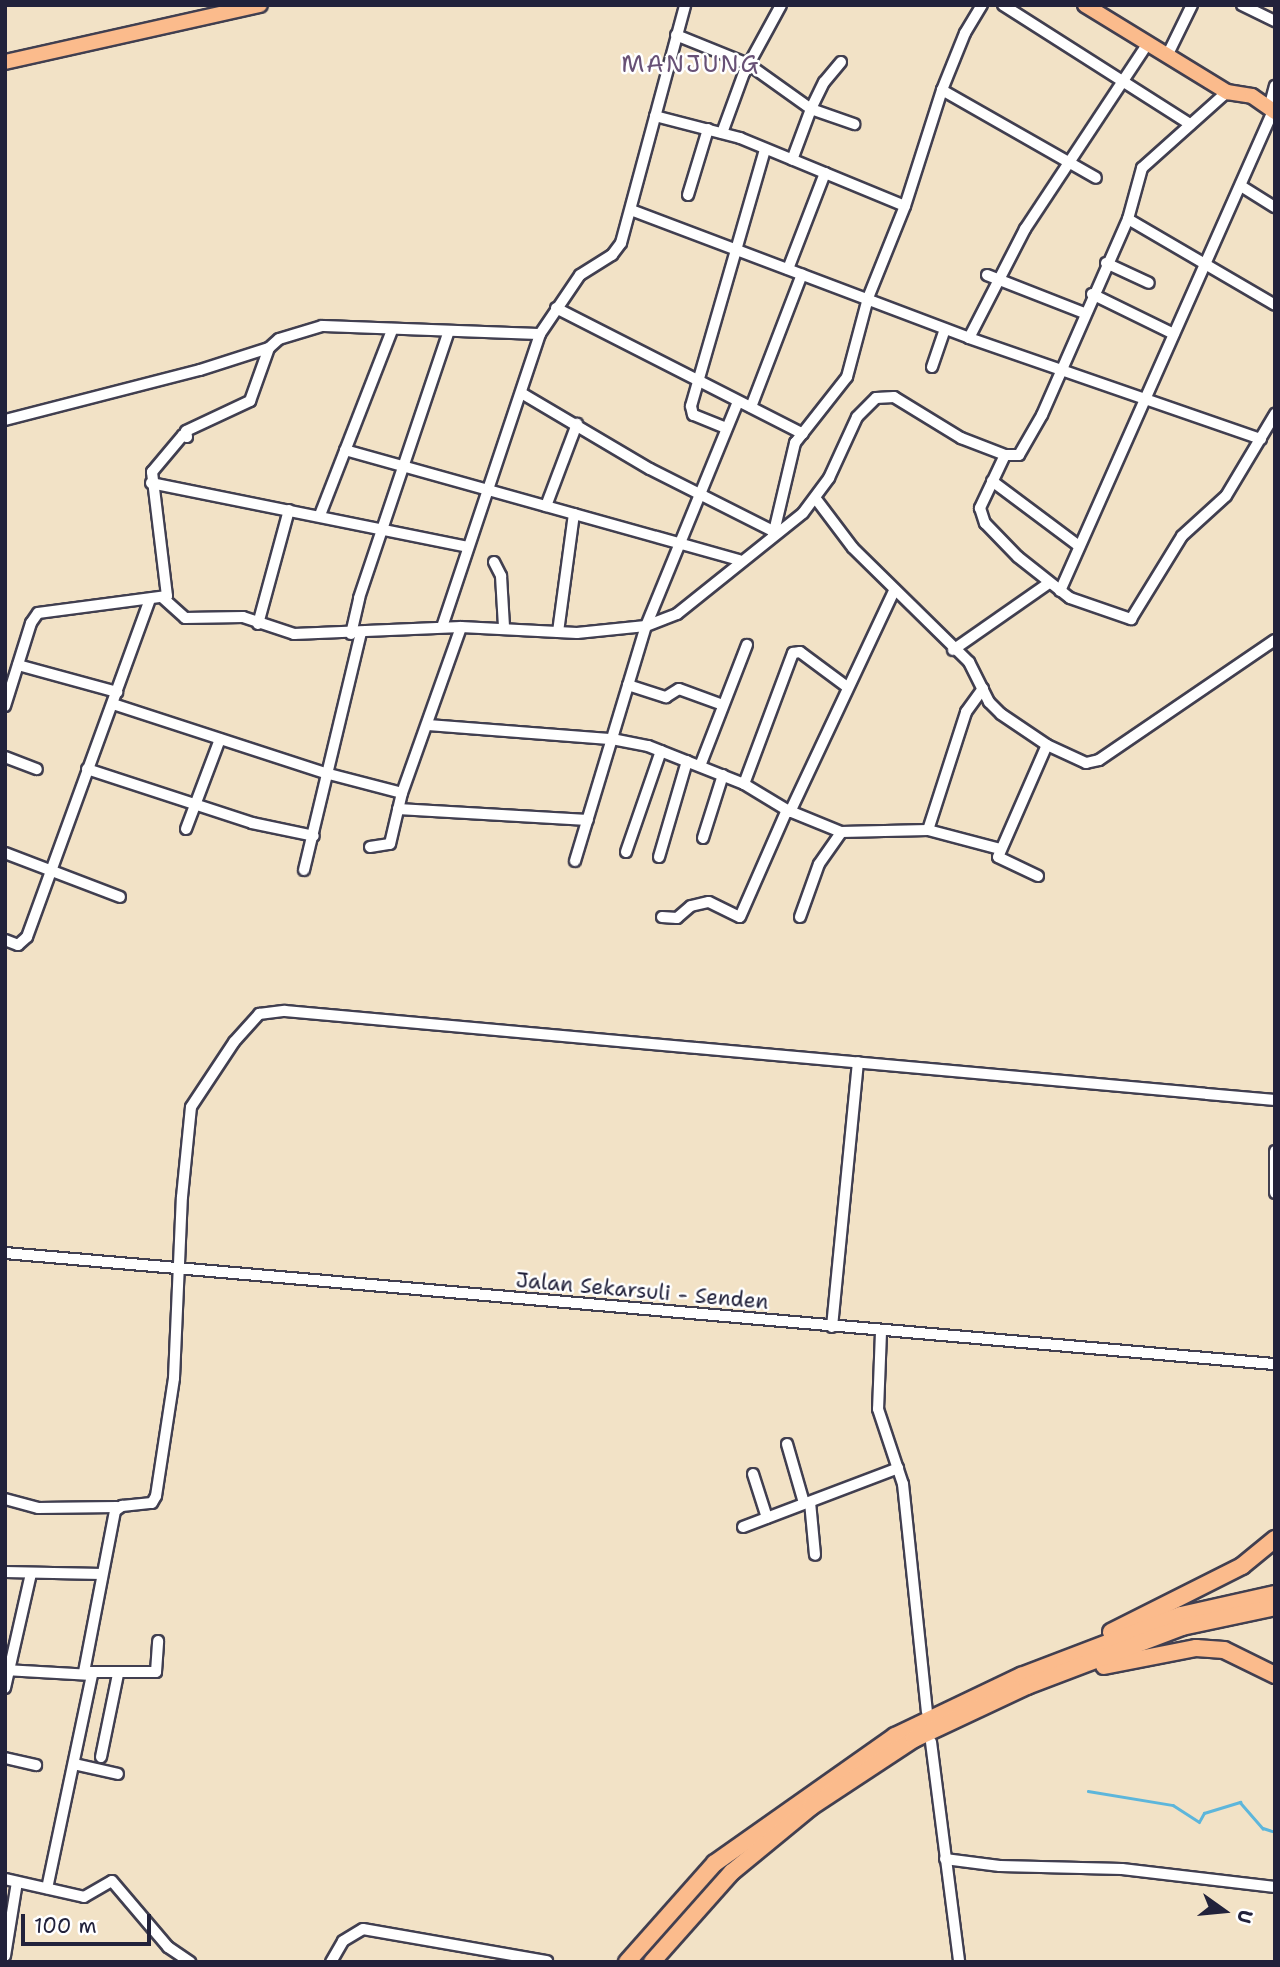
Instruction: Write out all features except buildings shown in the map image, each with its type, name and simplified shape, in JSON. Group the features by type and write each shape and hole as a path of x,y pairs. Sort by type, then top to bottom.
{"highway":[{"path":"652,1962 732,1872 811,1807 914,1740 1242,1566 1275,1539"},
{"path":"627,1962 715,1863 895,1736 1181,1615 1275,1594"},
{"path":"1024,1681 1182,1627 1275,1607"},
{"path":"1024,1681 1168,1650 1196,1648 1224,1650 1275,1675"}],"main road":[{"path":"5,62 260,5"},
{"path":"1085,5 1227,92 1252,96 1272,110"}],"street":[{"path":"442,627 487,490 523,394 540,334 584,271 615,252 631,210 685,5"},
{"path":"722,133 748,64 781,5"},
{"path":"772,533 792,450 847,377 867,298 905,206 943,90 965,33 982,5"},
{"path":"1003,5 1190,124"},
{"path":"1167,57 1192,5"},
{"path":"1242,5 1275,21"},
{"path":"677,35 748,64 811,109 854,124"},
{"path":"969,338 991,277 1067,163 1126,82 1147,45"},
{"path":"792,160 824,82 841,62"},
{"path":"1060,591 1241,186 1272,110 1275,86"},
{"path":"943,90 1096,178"},
{"path":"163,598 176,612 197,621 237,616 294,634 356,634 442,627 504,627 558,632 646,626 677,614 816,499 857,417 870,402 883,396 901,400 961,438 1005,455 1022,453 1128,219 1146,163 1227,92"},
{"path":"654,116 722,133 905,206"},
{"path":"688,195 708,129"},
{"path":"726,428 691,413 734,248 765,149"},
{"path":"788,269 825,173"},
{"path":"1241,186 1275,207"},
{"path":"631,210 969,338 1261,439"},
{"path":"1128,219 1272,303 1275,289"},
{"path":"1106,263 1149,283"},
{"path":"751,407 802,274"},
{"path":"991,277 1084,313"},
{"path":"1092,294 1174,334"},
{"path":"556,308 803,434"},
{"path":"5,420 200,370 269,348 287,335 315,327 448,334 540,334"},
{"path":"932,367 945,329"},
{"path":"320,515 393,330"},
{"path":"304,870 329,774 356,634 383,527 448,334"},
{"path":"163,598 167,590 151,482 156,467 183,435 187,437 186,431 250,401 269,348"},
{"path":"523,394 772,533"},
{"path":"575,861 646,626 697,492 738,402"},
{"path":"1005,455 980,508 982,519 1060,591 1086,605 1134,617 1182,536 1220,504 1275,415"},
{"path":"546,506 577,424"},
{"path":"345,450 739,561"},
{"path":"992,481 1079,546"},
{"path":"151,482 383,527 468,547"},
{"path":"816,499 852,548 978,672 984,689 1002,714 1047,745 1091,765 1275,640"},
{"path":"258,624 289,510"},
{"path":"558,632 573,514"},
{"path":"494,562 501,576 504,627"},
{"path":"953,650 1049,583"},
{"path":"662,917 677,918 691,906 709,902 740,917 846,686 895,589"},
{"path":"5,706 38,613 163,598"},
{"path":"5,940 19,946 24,942 150,599"},
{"path":"370,847 389,846 402,793 461,627"},
{"path":"700,766 747,645"},
{"path":"744,784 794,651 846,686"},
{"path":"18,665 117,692"},
{"path":"628,685 666,697 679,689 723,705"},
{"path":"928,830 966,712 984,689"},
{"path":"113,704 329,774 402,793"},
{"path":"428,725 612,739 661,751 723,775 744,784 789,811 841,832 928,830 1000,849"},
{"path":"186,829 220,739"},
{"path":"1038,876 1001,862 1000,849 1047,745"},
{"path":"625,852 661,751"},
{"path":"5,757 37,769"},
{"path":"659,857 687,761"},
{"path":"87,769 252,824 314,836"},
{"path":"704,838 723,775"},
{"path":"398,809 587,820"},
{"path":"800,917 808,886 841,832"},
{"path":"5,853 51,868 120,897"},
{"path":"5,1499 38,1508 117,1507 152,1503 156,1496 174,1378 178,1266 191,1107 234,1042 259,1014 285,1011 1275,1100"},
{"path":"832,1327 858,1062"},
{"path":"1275,1151 1275,1193"},
{"name":"Jalan Sekarsuli - Senden","path":"5,1253 178,1266 881,1332 1275,1364"},
{"path":"881,1332 878,1409 898,1468 910,1539 927,1712"},
{"path":"787,1444 807,1503 815,1555"},
{"path":"743,1527 898,1468"},
{"path":"753,1474 767,1518"},
{"path":"47,1888 74,1764 102,1574 117,1507"},
{"path":"5,1572 102,1574"},
{"path":"5,1688 7,1670 32,1574"},
{"path":"7,1670 118,1674 156,1672 159,1641"},
{"path":"102,1757 118,1674"},
{"path":"931,1742 959,1962"},
{"path":"5,1758 36,1765"},
{"path":"74,1764 118,1774"},
{"path":"945,1859 1000,1866 1105,1868 1275,1887"},
{"path":"5,1956 11,1880 84,1897 112,1881 175,1959 190,1962"},
{"path":"331,1962 343,1941 363,1929 547,1961"}],"waterway":[{"path":"1088,1791 1173,1805 1199,1822 1204,1813 1240,1802 1263,1828 1275,1832"}],"district":[{"name":"MANJUNG","path":"691,65"}]}
